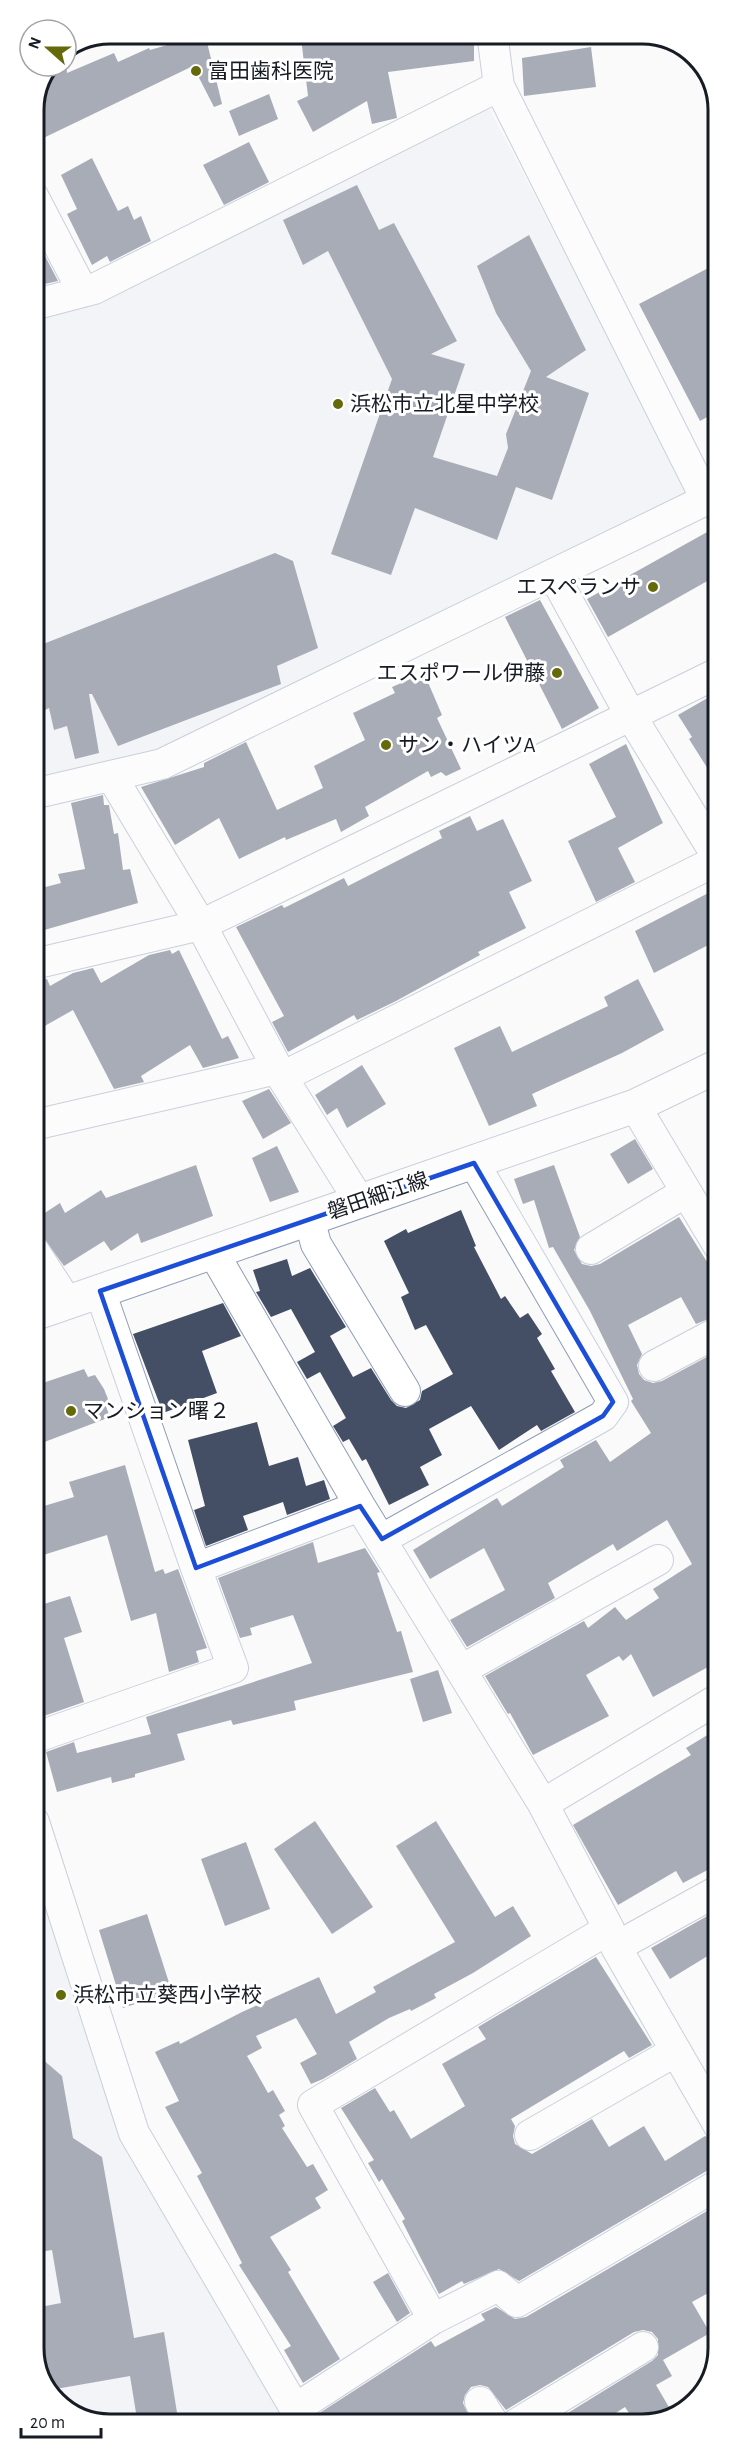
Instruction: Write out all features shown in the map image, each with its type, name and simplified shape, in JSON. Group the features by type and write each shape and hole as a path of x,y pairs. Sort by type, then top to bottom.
{"main road":[{"name":"磐田細江線","path":"44,1310 360,1203 635,1106 708,1071"}],"street":[{"path":"493,44 499,86 708,488"},
{"path":"44,302 94,289 499,86"},
{"path":"44,216 83,292"},
{"path":"44,792 162,764 708,498"},
{"path":"553,574 631,716 708,843"},
{"path":"44,962 201,925 708,678"},
{"path":"111,777 201,925 279,1073 360,1203"},
{"path":"44,1123 279,1073 708,864"},
{"path":"635,1106 708,1228"},
{"path":"382,1539 603,1416 613,1402 474,1163"},
{"path":"591,1249 686,1192"},
{"path":"309,1220 316,1244 405,1391"},
{"path":"213,1252 360,1506 543,1804 612,1938 708,2107"},
{"path":"44,1266 67,1302"},
{"path":"44,1734 233,1668 100,1291"},
{"path":"654,1366 708,1337"},
{"path":"196,1568 360,1506"},
{"path":"460,1670 658,1560"},
{"path":"543,1804 708,1705"},
{"path":"44,1853 134,2133 297,2414"},
{"path":"433,2319 313,2104 612,1938 708,1895"},
{"path":"530,2135 676,2051"},
{"path":"303,2414 433,2319 498,2286 517,2302 708,2190"},
{"path":"532,2414 643,2347"}],"highlighted area":[{"path":"474,1163 613,1402 603,1416 382,1539 360,1506 196,1568 100,1291"}],"shaded area":[{"name":"浜松市立北星中学校","path":"488,106 690,493 161,755 44,780 44,309"},
{"name":"浜松市立葵西小学校","path":"44,1861 137,2162 281,2414 97,2413 77,2406 66,2398 52,2381 45,2361 44,2348"}],"building":[{"path":"171,44 207,44 222,104 214,107 193,66 44,138 45,97 52,78 78,78 78,68 114,53 118,62 149,48 150,50"},
{"path":"302,44 474,44 474,61 388,72 397,118 372,124 367,101 313,132 297,101 308,96"},
{"path":"591,47 596,87 524,96 522,58"},
{"path":"269,94 278,119 239,136 229,111"},
{"path":"249,142 269,182 224,205 203,165"},
{"path":"92,158 118,211 128,206 134,220 141,216 151,241 110,262 107,256 92,265 67,214 77,209 61,175"},
{"path":"357,185 379,230 394,223 457,341 431,354 465,364 433,457 497,476 508,448 506,434 531,371 496,313 477,266 529,235 586,350 546,377 589,393 552,500 516,487 497,540 415,508 391,575 331,554 392,379 328,251 303,265 283,220"},
{"path":"44,254 58,281 44,284"},
{"path":"708,268 708,417 700,421 639,304"},
{"name":"エスペランサ","path":"708,532 708,581 608,637 587,599"},
{"path":"275,553 293,561 318,648 277,666 281,684 118,746 92,694 89,694 99,753 75,759 67,726 54,730 49,708 44,710 44,644"},
{"name":"エスポワール伊藤","path":"540,600 599,708 562,729 505,617"},
{"path":"424,673 442,715 437,718 461,769 446,776 441,772 431,777 428,771 365,807 369,816 341,832 336,819 286,840 285,837 239,859 219,818 175,845 141,787 204,767 204,763 246,742 277,810 323,788 314,766 365,740 353,713 395,693 392,687"},
{"path":"708,698 708,769 689,739 692,737 678,715"},
{"path":"626,744 663,823 618,848 635,882 596,902 568,841 616,817 589,764"},
{"path":"103,795 104,805 109,805 114,834 118,833 123,870 130,869 138,903 44,930 44,887 61,883 58,874 85,869 71,803"},
{"path":"470,816 477,831 503,819 532,881 509,892 526,928 478,952 480,955 396,1001 357,1020 354,1015 288,1052 272,1022 284,1016 236,927 282,905 284,908 344,878 348,886 442,838 439,831"},
{"path":"708,893 708,945 654,973 635,931"},
{"path":"170,950 172,954 179,950 222,1039 228,1036 239,1058 203,1068 190,1045 141,1076 144,1082 114,1089 73,1010 44,1026 44,979 47,979 50,986 73,973 93,968 101,983 149,955"},
{"path":"638,979 664,1030 622,1053 532,1094 537,1106 489,1126 454,1048 500,1026 512,1052 608,1006 604,997"},
{"path":"362,1065 386,1104 347,1128 337,1108 327,1115 315,1095"},
{"path":"269,1089 291,1123 263,1139 242,1101"},
{"path":"635,1139 653,1169 628,1184 610,1154"},
{"path":"277,1146 299,1192 270,1202 252,1158"},
{"path":"196,1165 213,1216 141,1243 138,1233 111,1251 104,1241 64,1266 44,1239 44,1213 60,1203 65,1213 101,1190 106,1198"},
{"path":"554,1165 580,1237 574,1250 582,1264 591,1266 600,1264 679,1217 708,1263 708,1319 696,1324 681,1297 628,1325 642,1354 637,1365 639,1374 644,1380 653,1383 662,1381 708,1356 708,1667 653,1697 631,1654 623,1661 619,1656 586,1675 609,1716 533,1755 510,1713 508,1714 485,1676 584,1621 588,1628 615,1607 626,1620 659,1598 653,1589 692,1564 667,1520 617,1551 613,1544 548,1583 555,1598 467,1647 450,1620 505,1590 484,1548 430,1579 413,1550 497,1498 502,1506 564,1467 560,1460 596,1440 610,1462 651,1433 631,1401 633,1399 590,1311 553,1247 549,1248 534,1200 523,1204 514,1179"},
{"path":"461,1210 476,1246 474,1247 501,1299 505,1296 520,1318 528,1313 542,1334 537,1338 555,1369 551,1371 575,1412 541,1431 537,1425 499,1450 471,1406 429,1429 442,1455 420,1467 429,1485 389,1505 366,1459 362,1461 349,1439 343,1442 333,1426 346,1418 320,1372 307,1379 297,1362 315,1352 291,1309 271,1317 256,1292 260,1291 253,1270 287,1259 292,1276 310,1268 346,1327 330,1336 353,1377 371,1368 391,1400 397,1406 406,1408 420,1400 422,1391 453,1374 426,1325 415,1330 401,1297 409,1293 384,1241 406,1229 408,1233"},
{"path":"223,1303 241,1336 202,1351 217,1393 163,1413 133,1334"},
{"name":"マンション曙２","path":"84,1369 88,1377 95,1375 104,1389 108,1399 105,1404 110,1417 44,1442 44,1383"},
{"path":"257,1422 269,1466 298,1457 306,1486 324,1480 330,1499 287,1515 283,1502 243,1516 248,1530 206,1546 194,1510 205,1506 188,1440"},
{"path":"125,1465 155,1572 163,1569 165,1574 178,1569 207,1648 196,1651 199,1662 169,1672 156,1613 131,1621 107,1535 44,1555 44,1506 74,1497 69,1482"},
{"path":"313,1542 318,1563 365,1548 380,1572 377,1573 397,1632 401,1631 413,1672 294,1701 296,1710 233,1725 231,1720 177,1734 185,1760 112,1783 111,1777 57,1792 46,1752 74,1742 77,1753 151,1734 146,1717 312,1663 293,1615 250,1628 252,1635 240,1638 218,1578"},
{"path":"70,1596 82,1632 64,1638 84,1702 44,1716 44,1604"},
{"path":"438,1670 452,1713 423,1722 410,1679"},
{"path":"708,1735 708,1870 683,1883 676,1871 618,1905 573,1825 691,1755 686,1748"},
{"path":"315,1821 373,1907 332,1934 274,1849"},
{"path":"436,1821 495,1917 513,1906 531,1936 473,1973 434,1994 436,1998 411,2011 410,2009 389,2018 349,2042 357,2059 323,2079 311,2084 300,2063 317,2054 296,2018 256,2036 262,2048 247,2056 268,2093 273,2090 285,2111 279,2115 285,2126 282,2128 307,2167 313,2164 328,2190 315,2198 321,2208 270,2237 291,2270 288,2272 340,2359 303,2383 284,2350 291,2346 239,2265 242,2263 197,2176 202,2173 165,2107 179,2101 155,2052 179,2041 180,2044 242,2012 319,1977 336,2014 376,1992 373,1987 455,1942 396,1846"},
{"path":"246,1842 270,1909 225,1926 201,1859"},
{"path":"147,1914 172,1992 123,2008 99,1930"},
{"path":"708,1916 708,1956 670,1979 651,1948"},
{"path":"596,1957 652,2045 629,2058 624,2051 511,2119 515,2126 513,2136 515,2144 532,2154 592,2119 609,2147 644,2126 665,2161 705,2136 708,2138 708,2170 519,2281 499,2269 464,2284 462,2281 439,2294 402,2221 405,2219 382,2179 379,2182 368,2163 374,2160 341,2108 375,2088 390,2112 394,2110 411,2139 465,2106 442,2064 486,2039 478,2027"},
{"path":"44,2061 62,2076 73,2138 102,2157 134,2338 164,2332 177,2414 136,2414 130,2376 57,2388 45,2361 44,2348 44,2306 61,2303 52,2250 44,2251"},
{"path":"708,2210 708,2293 692,2302 708,2330 708,2334 663,2360 672,2376 656,2385 670,2408 642,2414 630,2414 625,2407 614,2414 566,2414 652,2361 658,2355 658,2339 652,2332 643,2330 634,2332 506,2410 488,2387 480,2385 471,2387 465,2395 463,2403 468,2414 318,2414 431,2341 435,2347 485,2320 481,2314 496,2307 515,2319 526,2317"},
{"path":"388,2273 410,2313 397,2322 373,2282"}],"place":[{"name":"富田歯科医院","path":"196,71"},
{"name":"浜松市立北星中学校","path":"338,404"},
{"name":"エスペランサ","path":"653,587"},
{"name":"エスポワール伊藤","path":"557,673"},
{"name":"サン・ハイツA","path":"386,745"},
{"name":"マンション曙２","path":"71,1411"},
{"name":"浜松市立葵西小学校","path":"61,1995"}]}
